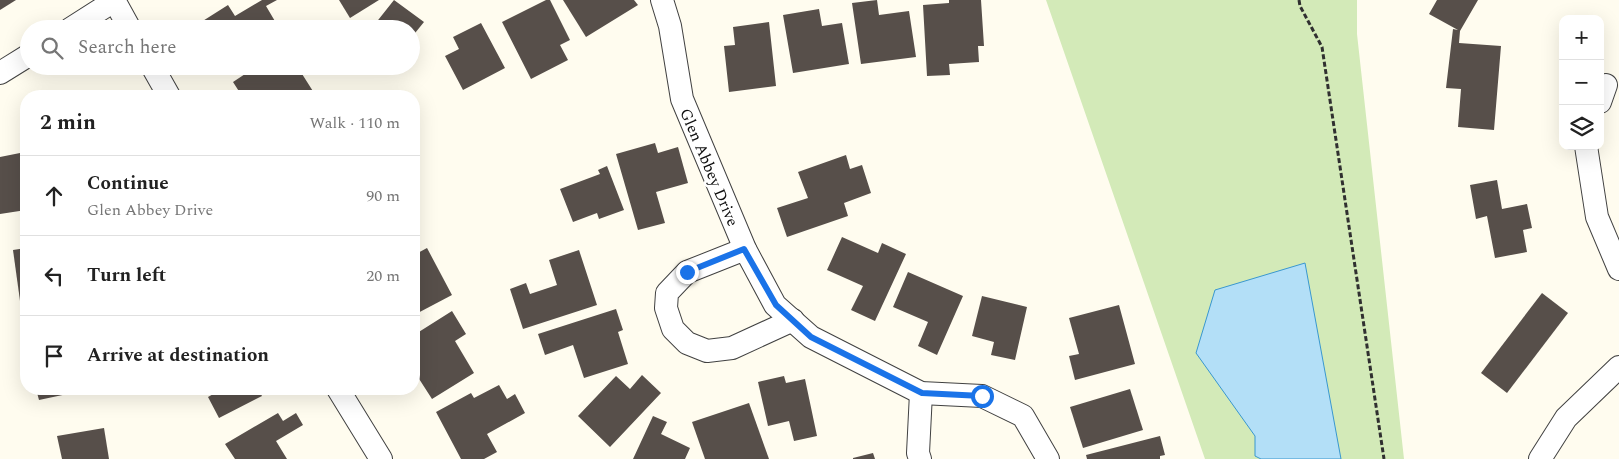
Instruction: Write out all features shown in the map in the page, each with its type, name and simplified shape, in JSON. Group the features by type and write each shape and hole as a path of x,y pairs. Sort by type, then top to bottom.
{"street":[{"path":"84,20 114,0 125,20"},
{"name":"Glen Abbey Drive","path":"662,0 670,26 682,99 744,249 776,305 811,337 922,393 982,396 1023,416 1048,459"},
{"path":"0,73 20,61"},
{"path":"157,75 166,90"},
{"path":"1587,150 1597,217 1619,269"},
{"path":"744,249 687,272 667,292 666,308 673,329 687,343 707,351 732,348 792,320"},
{"path":"1540,459 1566,418 1619,367"},
{"path":"920,459 918,453 922,393"},
{"path":"342,395 381,459"}],"path":[{"path":"1299,0 1300,6 1322,47 1384,459"}],"green space":[{"path":"1046,0 1357,0 1357,34 1404,459 1205,459"}],"water":[{"path":"1305,263 1341,459 1261,459 1255,456 1255,436 1196,353 1215,290"}],"building":[{"path":"0,0 16,0 0,10"},
{"path":"262,0 277,0 266,6 274,20 204,20 228,5 235,16"},
{"path":"339,0 379,0 350,18"},
{"path":"394,0 424,22 420,27 420,20 378,20"},
{"path":"546,0 550,0 570,40 560,45 568,60 531,79 502,22"},
{"path":"563,0 634,0 638,5 586,37"},
{"path":"877,0 879,15 909,11 916,57 861,64 852,3"},
{"path":"949,0 981,0 984,46 978,46 979,62 949,64 950,75 927,76 923,5 949,3"},
{"path":"1437,0 1478,0 1460,31 1459,43 1501,46 1494,130 1458,127 1461,89 1446,88 1453,29 1458,30 1429,14"},
{"path":"819,9 822,26 842,23 849,64 793,73 783,15"},
{"path":"769,22 776,86 729,92 724,46 735,45 733,27"},
{"path":"481,23 505,68 463,90 445,56 459,49 453,37"},
{"path":"244,75 303,75 312,90 238,90 233,82"},
{"path":"655,143 658,153 678,147 688,183 656,192 665,223 638,230 616,154"},
{"path":"20,153 20,211 0,214 0,157"},
{"path":"846,155 850,169 862,165 871,193 844,203 848,216 787,237 777,208 808,198 798,172"},
{"path":"607,166 624,210 599,219 597,213 573,222 560,189 600,174 598,170"},
{"path":"1497,180 1502,209 1527,204 1532,228 1523,230 1527,252 1495,258 1487,216 1476,219 1470,185"},
{"path":"842,237 878,253 882,243 906,254 875,321 851,310 863,286 827,270"},
{"path":"427,248 452,295 420,312 420,252"},
{"path":"20,249 20,301 13,250"},
{"path":"579,250 597,305 523,329 510,289 526,283 530,294 557,285 549,260"},
{"path":"908,272 963,296 937,355 918,346 928,322 893,307"},
{"path":"1542,293 1568,313 1507,393 1481,373"},
{"path":"982,296 1027,307 1015,360 991,355 994,342 972,336"},
{"path":"1119,305 1135,364 1075,380 1069,356 1079,354 1069,318"},
{"path":"616,309 623,330 618,332 628,364 584,378 573,345 545,355 538,334"},
{"path":"452,311 466,334 455,341 474,373 432,399 420,380 420,331"},
{"path":"642,375 661,393 610,447 578,416 616,376 630,389"},
{"path":"784,376 786,383 805,379 817,436 794,441 789,421 768,426 758,382"},
{"path":"499,385 507,399 515,394 525,413 487,434 497,452 484,459 461,459 436,412 471,393 474,398"},
{"path":"1130,389 1143,430 1083,448 1070,407"},
{"path":"38,395 62,395 39,400"},
{"path":"212,395 262,396 219,418 208,397"},
{"path":"749,403 769,459 705,459 692,422"},
{"path":"278,413 283,421 296,413 303,425 276,441 287,459 235,459 225,444"},
{"path":"653,416 667,422 661,434 690,448 685,459 633,459"},
{"path":"104,428 109,459 62,459 57,436"},
{"path":"1160,436 1165,455 1160,456 1160,459 1087,459 1086,455"},
{"path":"873,453 875,459 853,459 853,458"}],"route":[{"path":"687,272 744,249 776,305 811,337 922,393 982,396"}]}
